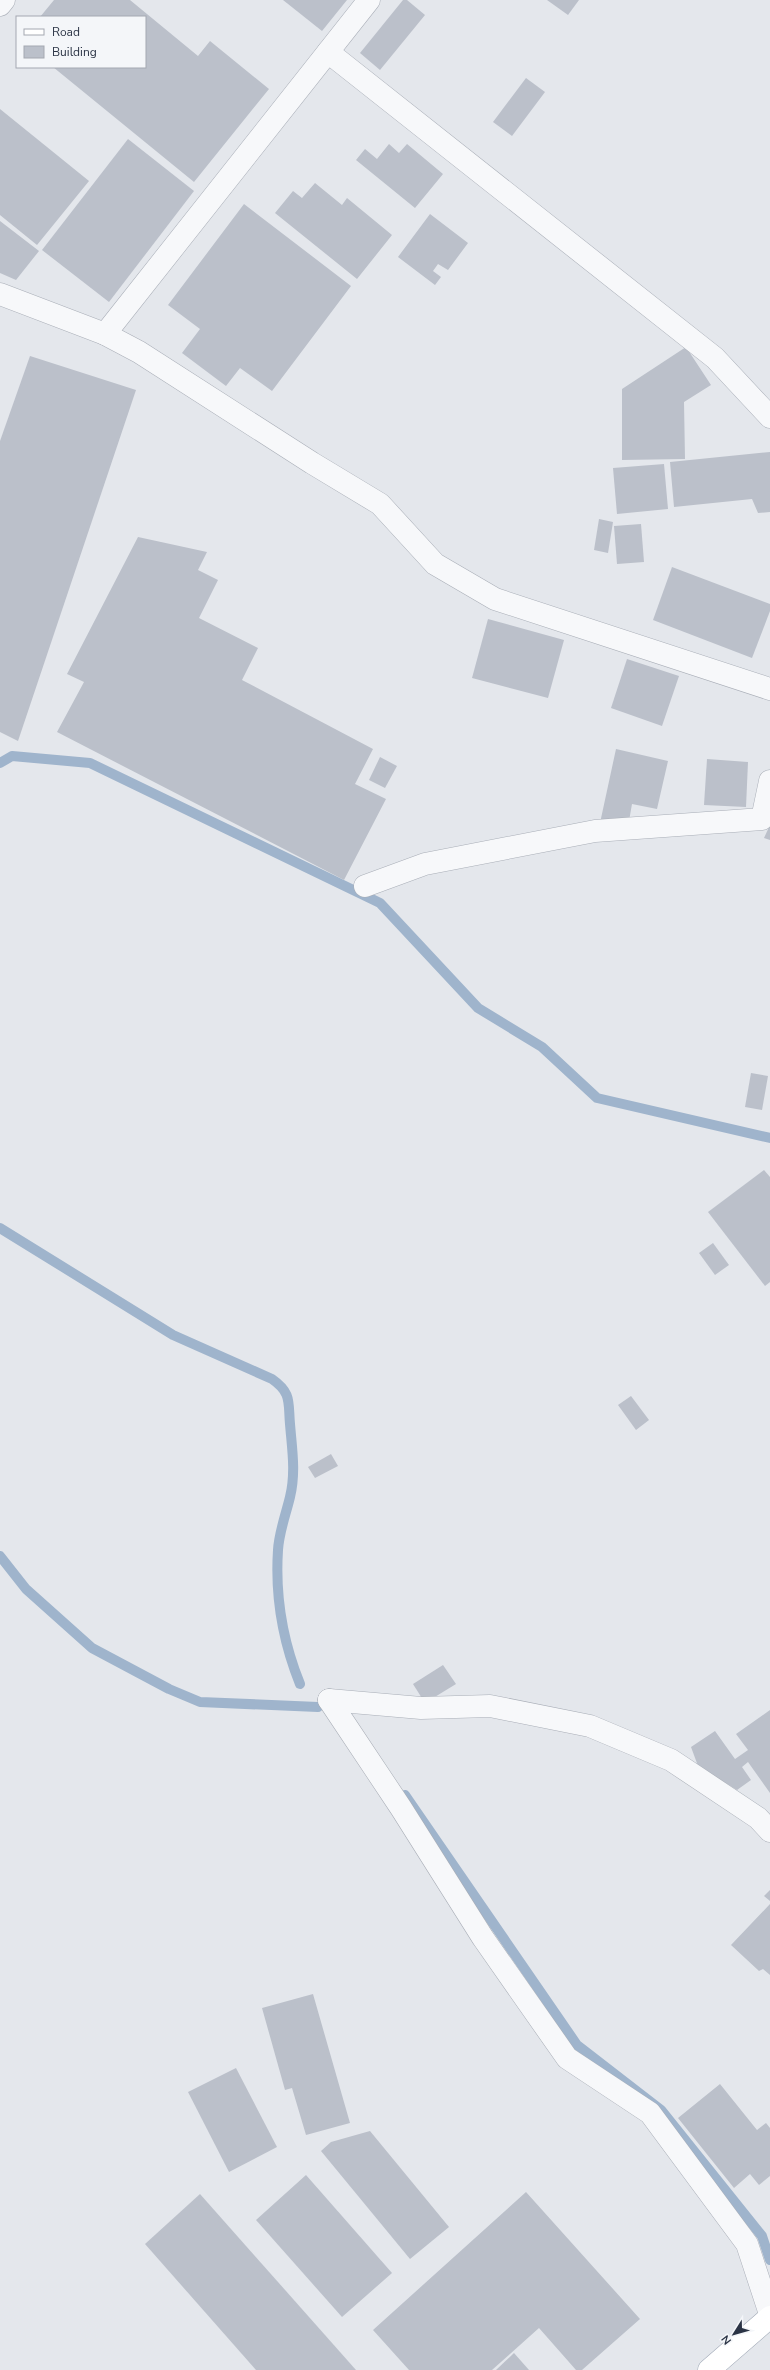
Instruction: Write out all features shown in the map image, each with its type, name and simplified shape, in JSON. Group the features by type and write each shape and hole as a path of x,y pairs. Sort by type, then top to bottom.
{"main road":[{"path":"709,2370 770,2315"}],"street":[{"path":"0,5 4,0"},
{"path":"105,334 369,0"},
{"path":"328,52 714,358 770,416"},
{"path":"0,294 105,334 140,352 306,459 380,504 435,564 495,599 770,689"},
{"path":"365,886 425,864 595,831 762,819 770,781"},
{"path":"770,1831 758,1818 671,1760 590,1726 490,1706 421,1708 329,1700 401,1808 483,1938 567,2058 650,2113 747,2244 770,2315"}],"building":[{"path":"54,0 130,0 198,56 210,41 269,89 194,182 54,68 146,68 146,16 41,16"},
{"path":"283,0 347,0 322,31"},
{"path":"403,0 407,0 425,15 380,70 360,53"},
{"path":"547,0 579,0 568,15"},
{"path":"526,78 545,92 512,136 493,122"},
{"path":"0,109 89,181 37,245 0,215"},
{"path":"128,139 194,191 109,302 42,250"},
{"path":"389,144 399,153 407,144 443,174 415,208 356,160 365,149 377,159"},
{"path":"315,183 342,205 347,198 392,235 357,279 275,213 293,191 302,198"},
{"path":"244,204 351,286 272,391 240,368 226,386 182,353 200,329 168,305"},
{"path":"430,214 468,243 448,270 438,264 433,271 441,277 435,285 398,257"},
{"path":"0,221 39,251 16,280 0,273"},
{"path":"686,347 711,385 684,402 685,459 622,460 622,389"},
{"path":"30,356 136,390 18,741 0,732 0,441"},
{"path":"770,452 770,512 758,513 752,499 674,507 670,462"},
{"path":"664,464 668,509 617,514 613,468"},
{"path":"599,519 613,522 608,553 594,550"},
{"path":"641,524 644,562 617,564 614,526"},
{"path":"138,537 207,552 198,570 218,580 199,618 258,648 242,680 373,749 355,784 386,799 344,880 57,732 84,682 67,674"},
{"path":"672,567 770,604 770,611 752,658 653,620"},
{"path":"488,619 564,640 548,698 472,678"},
{"path":"627,659 679,676 662,726 611,708"},
{"path":"616,749 668,761 657,809 632,804 629,821 600,823"},
{"path":"380,757 397,766 385,788 369,780"},
{"path":"707,759 748,762 746,807 704,805"},
{"path":"770,825 770,840 764,838"},
{"path":"751,1073 768,1076 762,1110 745,1107"},
{"path":"764,1170 770,1177 770,1282 765,1286 708,1212"},
{"path":"713,1243 729,1265 715,1275 699,1253"},
{"path":"631,1396 649,1420 636,1430 618,1405"},
{"path":"331,1454 338,1466 315,1478 308,1467"},
{"path":"443,1665 456,1684 425,1703 413,1684"},
{"path":"770,1710 770,1793 748,1762 742,1767 751,1780 737,1790 698,1766 691,1747 715,1731 735,1759 748,1750 736,1734"},
{"path":"770,1890 770,1901 764,1896"},
{"path":"770,1904 770,1975 763,1969 759,1971 731,1945"},
{"path":"313,1994 350,2123 306,2135 292,2088 285,2090 262,2008"},
{"path":"236,2068 277,2147 229,2172 188,2092"},
{"path":"720,2084 757,2130 766,2123 770,2128 770,2176 759,2185 750,2174 734,2188 678,2118"},
{"path":"370,2131 449,2227 410,2259 321,2151 331,2142"},
{"path":"306,2175 392,2273 342,2317 256,2220"},
{"path":"526,2192 640,2319 582,2370 576,2370 539,2328 492,2370 409,2370 373,2330"},
{"path":"200,2194 356,2370 256,2370 145,2244"},
{"path":"514,2353 529,2370 496,2370"}],"waterway":[{"path":"0,763 12,756 90,763 380,903 478,1008 542,1047 597,1098 770,1138"},
{"path":"0,1228 173,1335 272,1379 283,1389 288,1398 289,1404 293,1479 279,1543 277,1567 279,1602 289,1652 300,1684"},
{"path":"0,1556 26,1589 92,1648 169,1689 200,1702 318,1707"},
{"path":"405,1795 577,2045 661,2110 762,2236 770,2260"}]}
